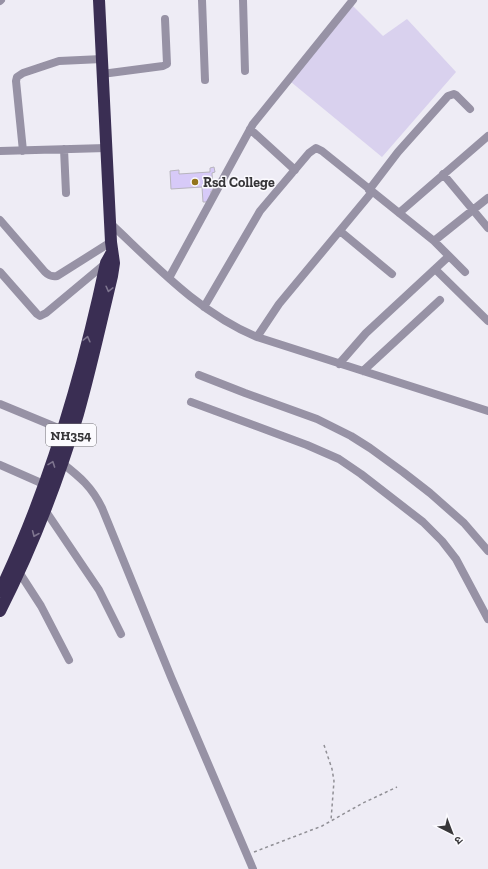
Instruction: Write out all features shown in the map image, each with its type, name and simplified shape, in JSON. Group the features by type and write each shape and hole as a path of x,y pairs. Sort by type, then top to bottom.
{"highway":[{"name":"NH354","path":"0,591 49,486 62,463 78,413 112,276 114,263 111,246 99,0"},
{"name":"NH354","path":"0,611 19,572 45,510 49,486 63,430 111,246"}],"street":[{"path":"202,0 205,80"},
{"path":"243,0 245,71"},
{"path":"169,278 250,129 353,0"},
{"path":"102,74 163,66 167,64 165,19"},
{"path":"22,151 16,81 17,78 23,73 59,61 102,59"},
{"path":"257,337 278,304 340,231 371,191 398,152 448,96 454,94 456,95 470,109"},
{"path":"250,129 295,170"},
{"path":"399,213 442,174 488,136"},
{"path":"0,151 106,148"},
{"path":"204,306 260,211 316,148 434,241 466,272"},
{"path":"64,149 66,193"},
{"path":"442,174 488,228"},
{"path":"434,241 488,198"},
{"path":"0,220 49,275 57,276 111,246"},
{"path":"110,223 169,278 204,306 240,330 339,364 488,411"},
{"path":"340,231 392,274"},
{"path":"339,364 366,332 449,256"},
{"path":"0,272 40,316 46,313 106,263"},
{"path":"435,269 488,321"},
{"path":"363,371 440,300"},
{"path":"199,375 317,419 351,436 392,464 430,493 464,523 488,551"},
{"path":"191,402 308,445 339,459 361,474 423,522 442,541 456,559 488,619"},
{"path":"0,404 63,430"},
{"path":"62,463 86,482 102,508 252,869"},
{"path":"0,466 49,486"},
{"path":"45,510 98,590 121,634"},
{"path":"19,572 41,606 69,660"}],"path":[{"path":"324,745 332,769 334,781 331,820"},
{"path":"247,855 310,832 367,801 397,787"}],"shaded area":[{"path":"353,6 383,36 407,19 456,72 382,157 291,82"}],"building":[{"path":"214,167 215,172 212,173 213,191 211,191 211,202 203,202 202,187 171,189 170,171 179,170 179,174 210,172 210,168"}],"place":[{"name":"Rsd College","path":"195,182"}]}
